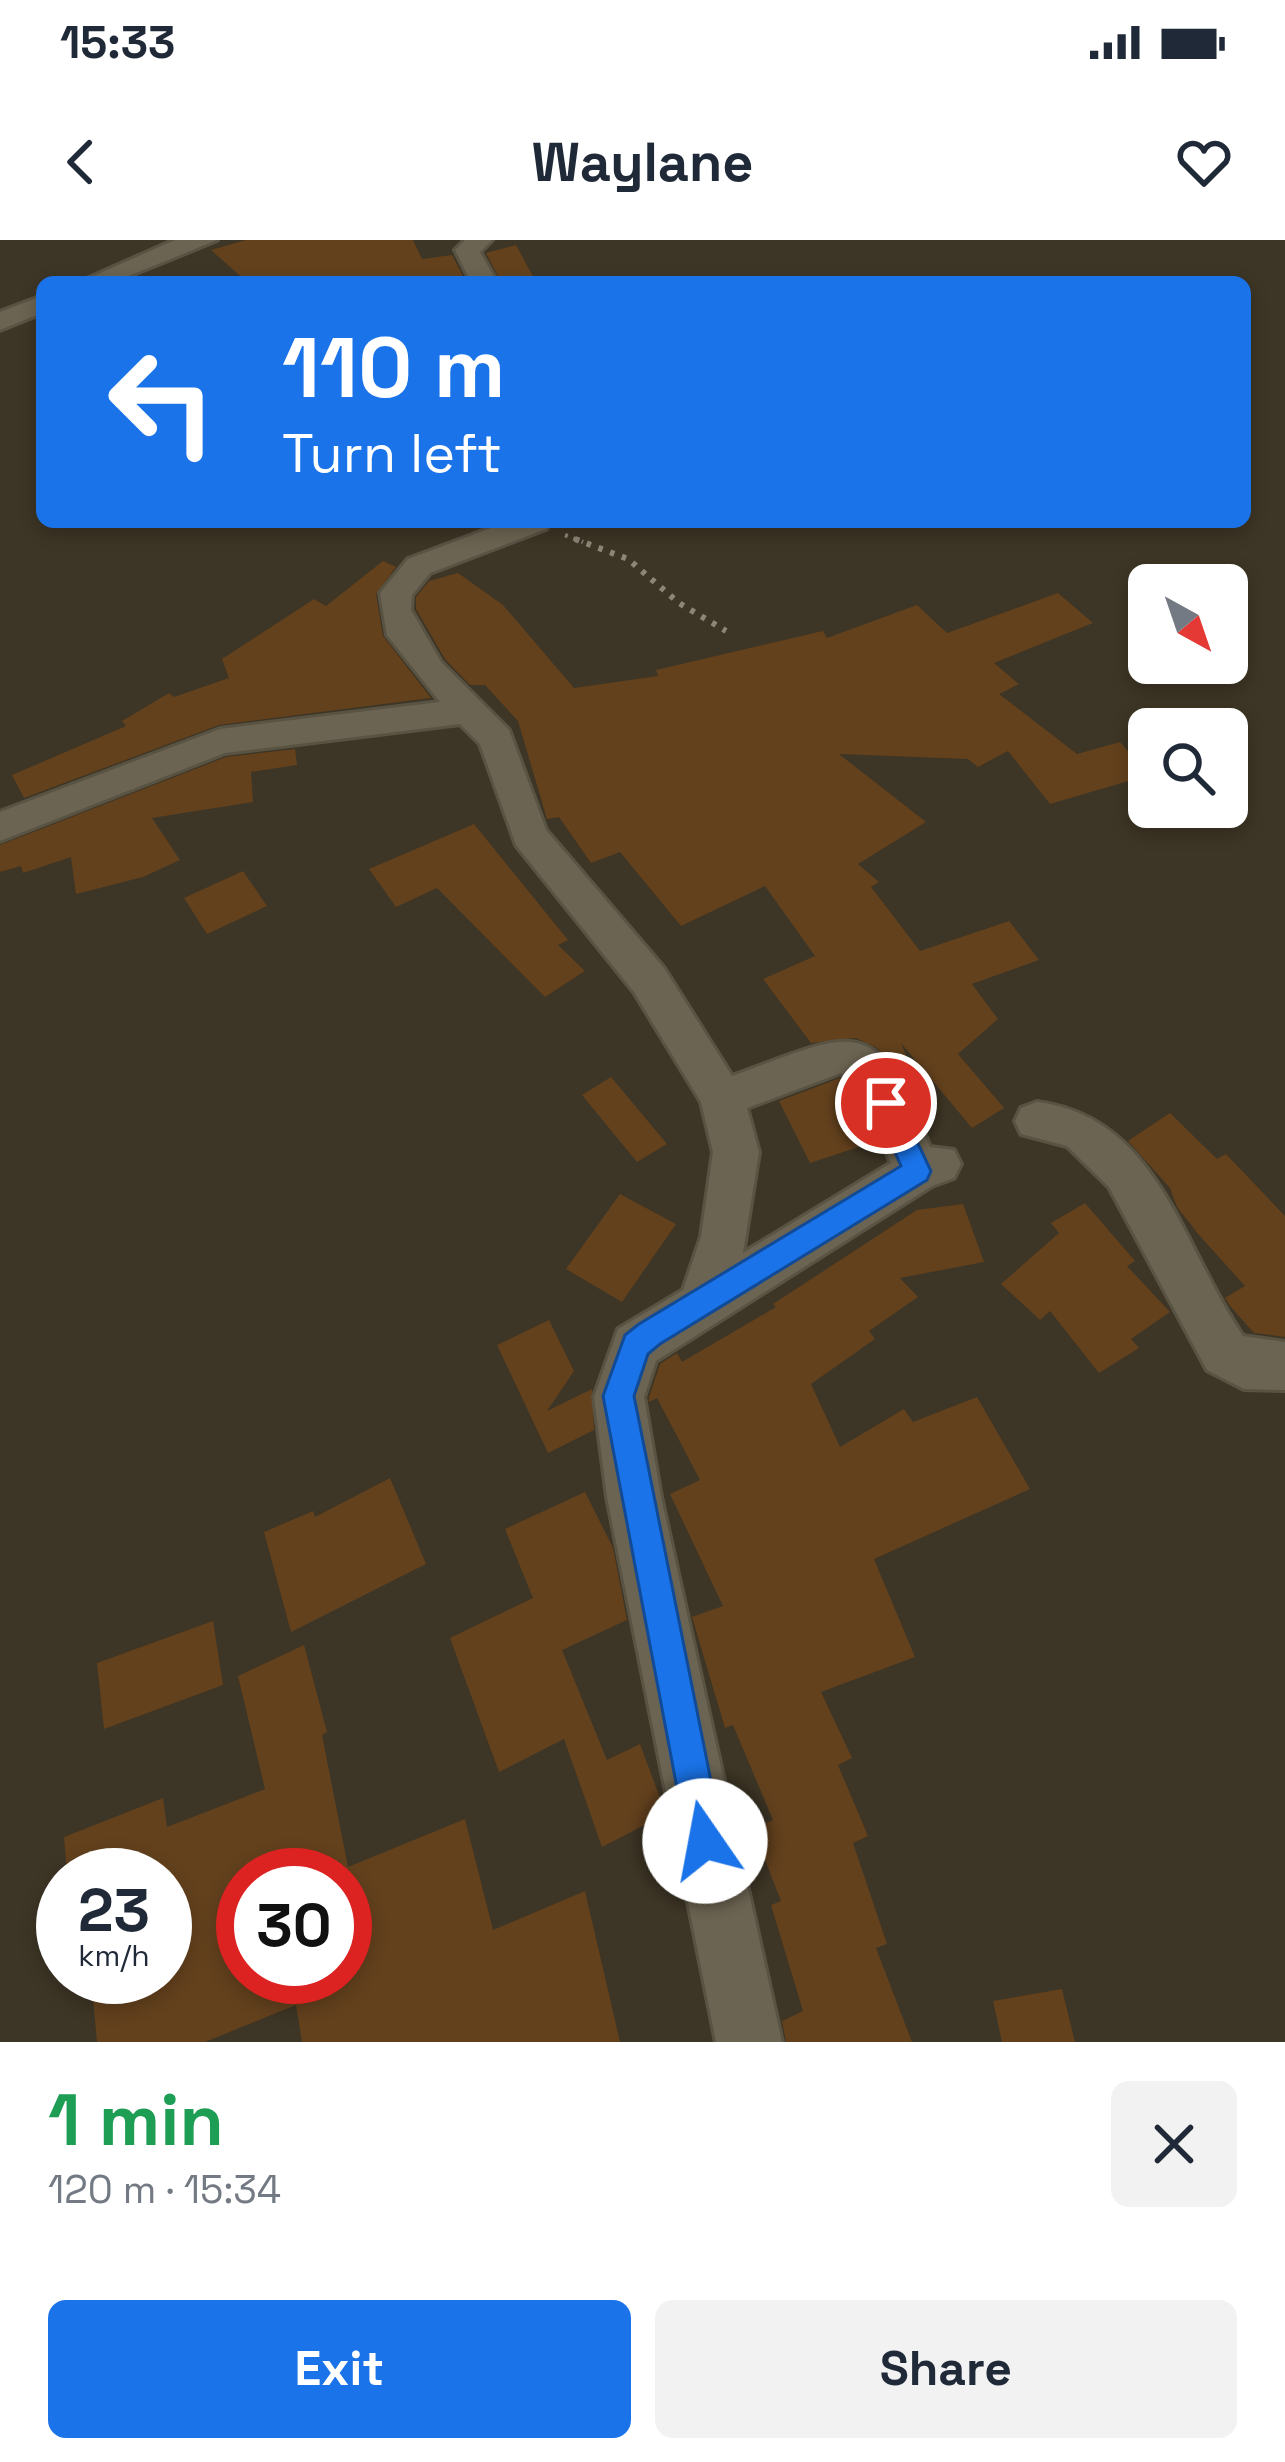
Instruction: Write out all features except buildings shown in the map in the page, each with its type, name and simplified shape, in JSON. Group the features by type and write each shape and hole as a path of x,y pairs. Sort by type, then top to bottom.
{"street":[{"path":"107,276 168,249 206,240"},
{"path":"463,244 481,276"},
{"path":"0,322 36,307"},
{"path":"527,528 428,560 396,593 395,610 404,635 466,711 496,739 529,835 649,980 722,1098 736,1152 725,1237 702,1305"},
{"path":"0,827 220,742 466,711"},
{"path":"722,1098 840,1055 852,1056 870,1069 927,1167 636,1346 619,1396 639,1520 748,2042"},
{"path":"1037,1121 1071,1126 1101,1145 1140,1198 1225,1353 1244,1365 1285,1366"}],"path":[{"path":"554,528 628,559 679,603 726,631"}],"route":[{"path":"705,1841 634,1497 619,1396 636,1346 650,1334 917,1171 886,1103"}]}
